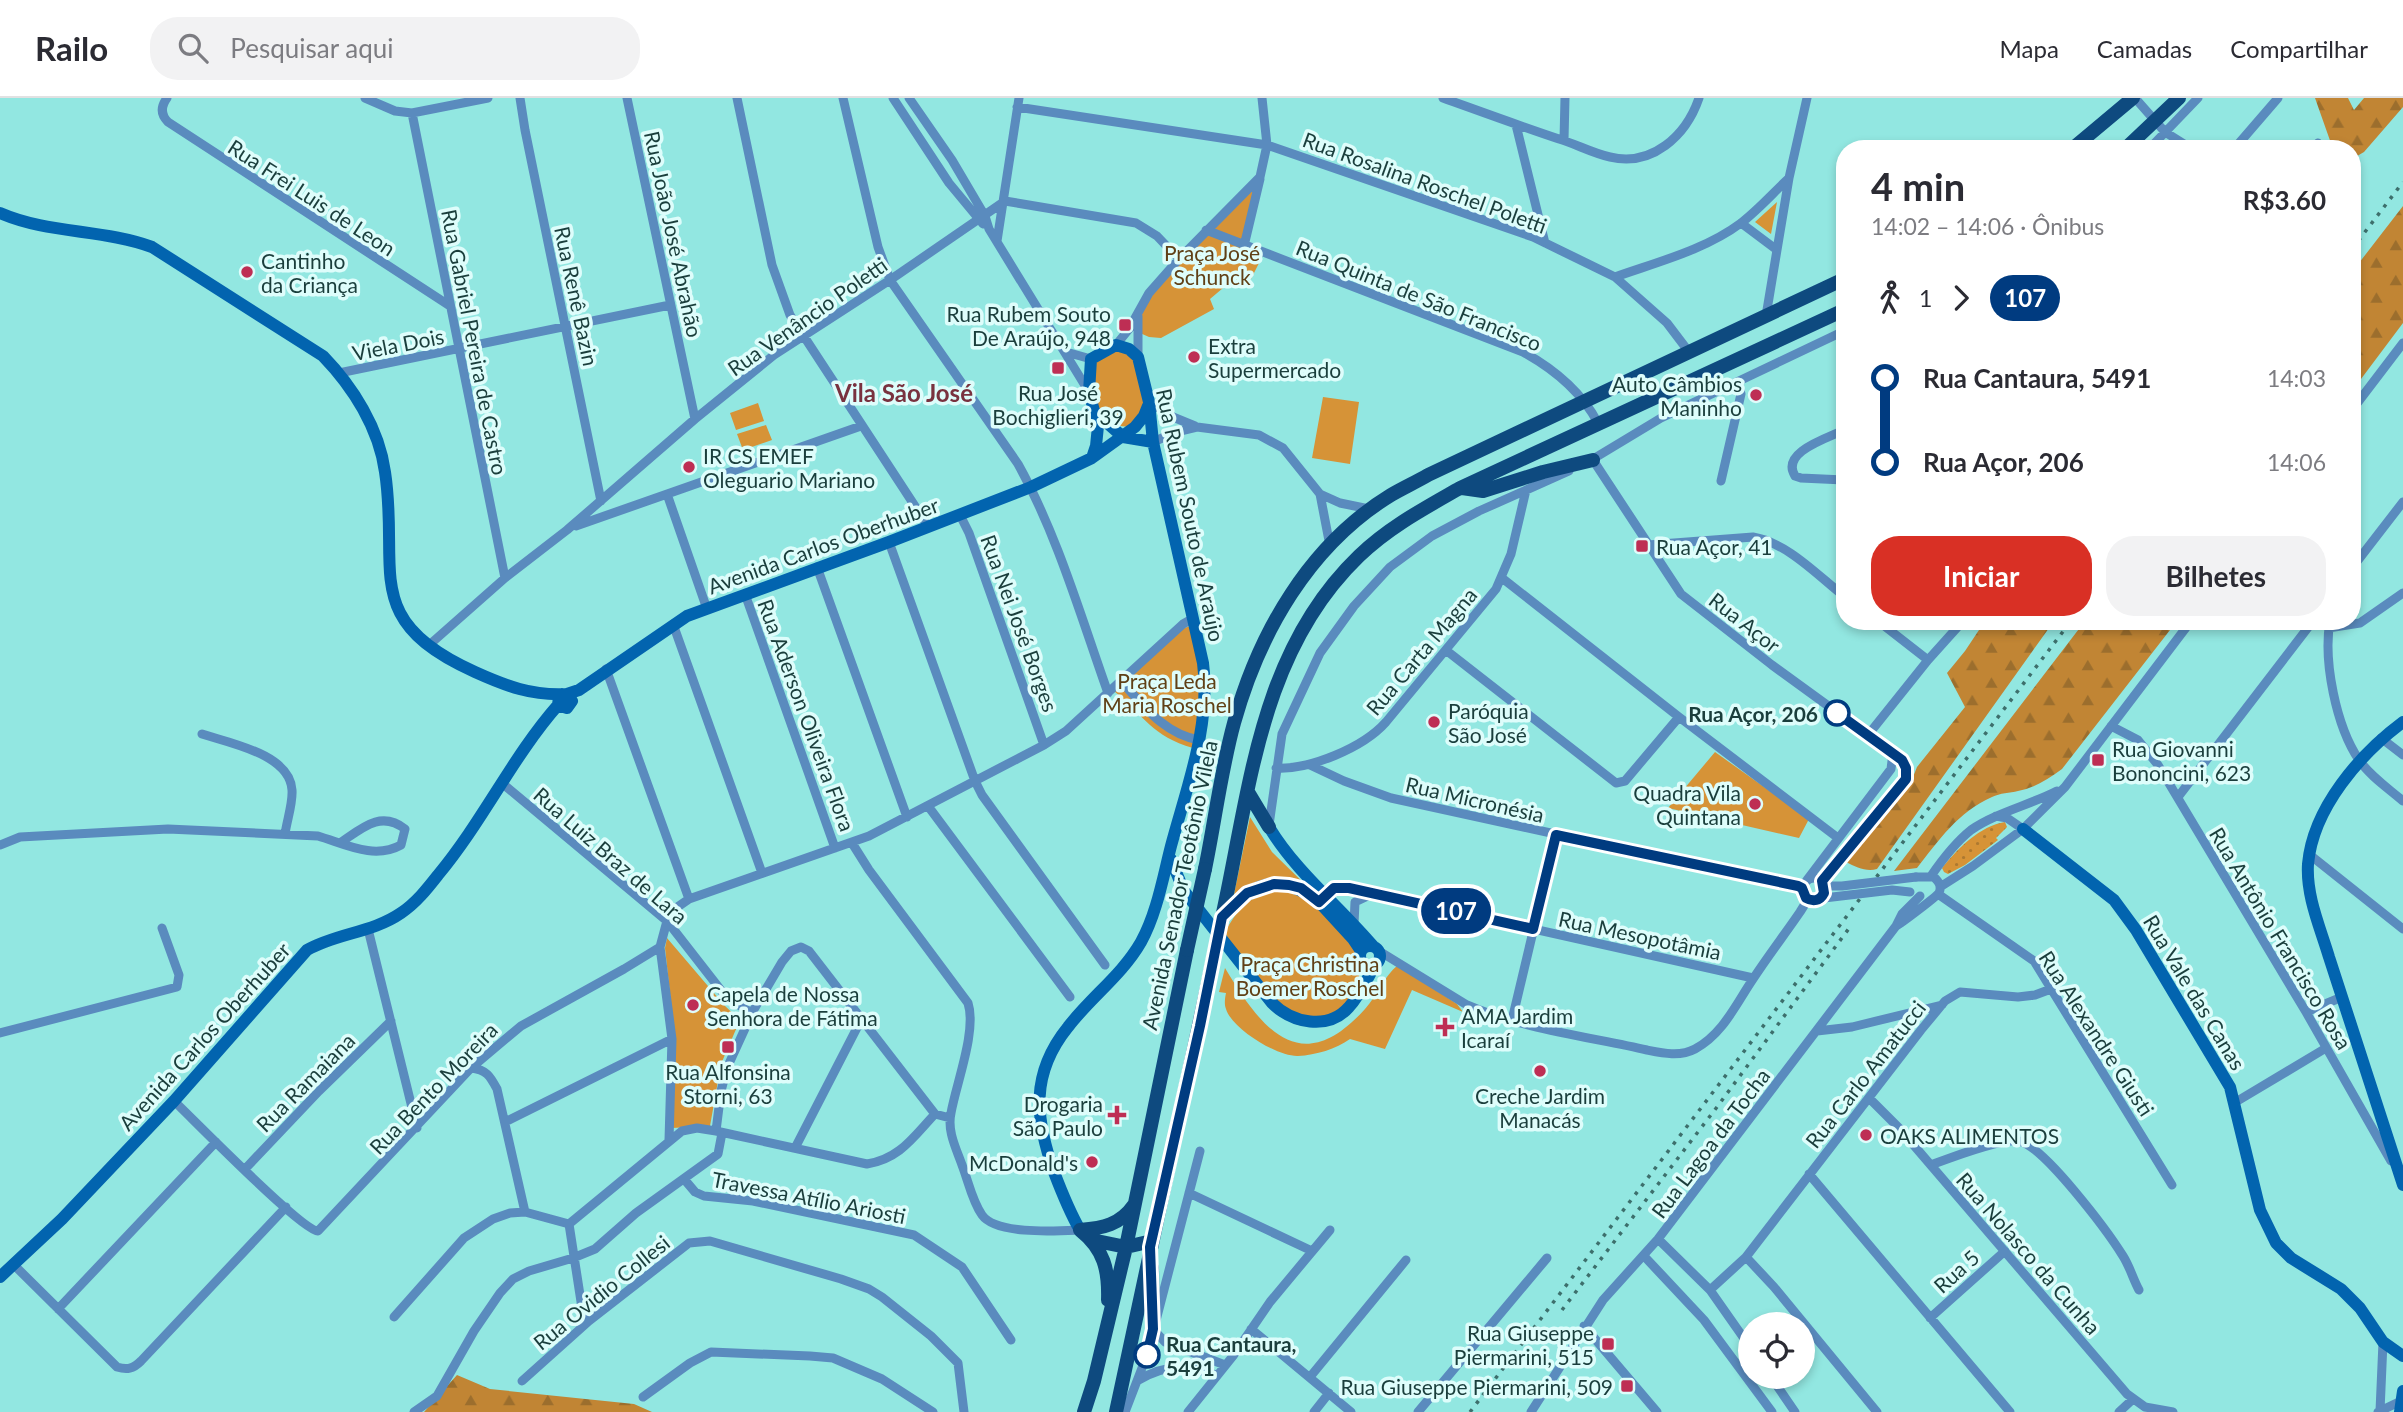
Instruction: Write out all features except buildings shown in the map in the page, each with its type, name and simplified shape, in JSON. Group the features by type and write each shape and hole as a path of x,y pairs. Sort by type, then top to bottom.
{"main road":[{"path":"2083,140 2134,98"},
{"path":"2140,140 2161,127 2179,98"},
{"name":"Avenida Senador Teotônio Vilela","path":"1084,1412 1126,1247 1233,726 1251,670 1271,625 1284,604 1330,546 1390,496 1428,475 1836,283"},
{"path":"1116,1412 1147,1294 1151,1244 1269,700 1295,641 1315,607 1337,579 1381,537 1411,516 1461,488 1836,314"},
{"path":"1461,488 1483,491 1593,460"},
{"path":"1248,792 1269,827"},
{"path":"1222,919 1247,893 1274,884 1301,888 1322,898"},
{"path":"1086,1235 1117,1222 1134,1203"},
{"path":"1086,1235 1126,1247 1151,1244"},
{"path":"1086,1235 1107,1266 1107,1329"},
{"path":"1116,1292 1130,1290 1147,1294"},
{"path":"1147,1294 1153,1329"}],"street":[{"name":"Rua Frei Luis de Leon","path":"167,98 162,110 168,122 450,306"},
{"path":"365,98 395,111 412,113 488,98"},
{"name":"Rua Renê Bazin","path":"520,98 601,501"},
{"name":"Rua João José Abrahão","path":"628,98 695,419"},
{"path":"737,98 772,265 790,316 928,526"},
{"path":"843,98 878,247 890,280 1018,464 1031,488 1052,536 1108,693"},
{"path":"893,98 949,183 981,218 997,241 1088,391 1096,413 1097,439 1091,458"},
{"path":"909,98 952,160 981,218"},
{"path":"1244,246 1267,145 1262,98"},
{"path":"1443,98 1611,158 1634,159 1649,156 1676,137 1691,116 1699,98"},
{"path":"1564,140 1565,98"},
{"path":"1766,316 1789,178 1807,98"},
{"path":"2134,98 2161,127 2179,140"},
{"path":"2154,140 2161,127 2198,98"},
{"path":"2242,140 2278,98"},
{"path":"997,241 1018,102"},
{"name":"Rua Rosalina Roschel Poletti","path":"1018,102 1267,145 1545,243 1615,277 1667,323 1689,352"},
{"name":"Rua Gabriel Pereira de Castro","path":"412,113 505,578"},
{"path":"1516,125 1545,243"},
{"path":"1066,352 1091,359 1116,345 1149,293 1179,258 1260,177"},
{"path":"1615,277 1704,244 1741,223 1789,178"},
{"path":"1005,201 1136,223 1157,236 1179,258"},
{"name":"Rua Venâncio Poletti","path":"428,646 505,578 567,530 695,419 774,355 1005,201"},
{"path":"0,213 29,224 127,240 157,249 323,356 339,373 363,408 377,439 388,495 389,580 402,617 428,646 461,666 513,687 562,700"},
{"path":"1741,223 1777,250"},
{"name":"Rua Quinta de São Francisco","path":"1206,230 1523,352 1553,370 1586,401 1598,423"},
{"name":"Viela Dois","path":"339,373 670,305"},
{"name":"Rua Rubem Souto de Araújo","path":"1086,1235 1068,1210 1041,1130 1040,1096 1045,1064 1069,1025 1118,975 1143,939 1162,884 1199,740 1205,704 1205,685 1153,442 1149,402 1138,357 1138,311"},
{"path":"1366,960 1269,827 1282,734 1305,682 1341,622 1390,567 1432,536 1470,515 1593,460 1661,418 1836,335"},
{"path":"2361,398 2403,343"},
{"path":"1116,345 1129,349 1138,357"},
{"path":"1088,391 1091,359"},
{"path":"1721,481 1741,394 1738,383"},
{"path":"1123,438 1144,416 1149,402 1173,417 1197,427 1240,431 1269,438 1283,448 1320,494 1340,503 1371,510"},
{"path":"1096,413 1123,438 1153,442 1197,427"},
{"path":"567,530 594,518 861,426"},
{"path":"1836,434 1801,451 1791,466 1795,476 1801,478 1836,480"},
{"name":"Avenida Carlos Oberhuber","path":"0,1278 62,1219 174,1101 307,950 330,939 388,921 420,897 458,851 562,700 687,616 1031,488 1091,458 1123,438"},
{"name":"Rua Açor","path":"1593,460 1681,594 1893,753 1905,765 1906,779 1825,884"},
{"name":"Rua Carta Magna","path":"1276,768 1289,769 1310,765 1346,750 1378,730 1447,651 1496,589 1518,530 1526,490"},
{"path":"667,494 707,608"},
{"path":"1320,494 1330,546"},
{"path":"2361,556 2403,502"},
{"name":"Rua Nei José Borges","path":"960,515 969,533 1045,745"},
{"path":"1648,545 1753,537 1764,539 1782,547 1836,590"},
{"path":"889,542 982,795 1105,965"},
{"path":"817,567 907,817"},
{"path":"1502,578 1838,838"},
{"path":"2361,622 2403,593"},
{"name":"Rua Aderson Oliveira Flora","path":"745,594 835,848"},
{"path":"669,1140 672,1040 660,947 667,921 676,908 689,899 852,843 1045,745 1066,731 1192,618"},
{"path":"673,624 762,873"},
{"path":"1890,630 1928,660"},
{"path":"1868,735 1955,630"},
{"path":"1939,890 2023,829 2065,787 2184,630"},
{"path":"2178,797 2306,630"},
{"path":"2329,630 2327,646 2333,689 2345,728 2359,760 2403,801"},
{"path":"1447,651 1616,783 1625,781 1679,717"},
{"path":"606,669 689,899"},
{"path":"1121,681 1164,726 1183,737 1199,740"},
{"path":"2403,722 2381,738 2359,760 2323,813 2310,855 2309,890 2403,1185"},
{"name":"Rua Antônio Francisco Rosa","path":"2111,726 2130,735 2146,749 2178,797 2306,1012 2403,1185"},
{"path":"202,734 274,760 287,773 292,789 285,834"},
{"path":"2381,738 2403,755"},
{"path":"1322,898 1354,924 1376,948 1467,1005 1512,1020 1647,1050 1684,1053 1694,1050 1722,1027 1803,908 1804,887 1891,769 1893,753"},
{"name":"Rua Micronésia","path":"1310,765 1391,798 1804,887"},
{"name":"Rua Luiz Braz de Lara","path":"503,784 667,921 727,998 752,1013"},
{"path":"1804,887 1812,901 1892,890 1919,895 1917,882 1929,876 1963,838 1995,816 2031,804 2065,787"},
{"path":"928,806 1070,997"},
{"name":"Rua Vale das Canas","path":"1995,816 2007,818 2023,829 2119,906 2230,1087 2260,1210 2271,1235 2291,1258 2345,1292 2369,1320 2383,1342 2403,1356"},
{"path":"0,845 20,837 168,829 318,836 340,843 370,852 389,852 401,845 405,829 394,820 384,820 370,824 340,843"},
{"path":"1512,1020 1556,835"},
{"path":"852,843 968,1003 970,1030 950,1118 951,1134 978,1208 987,1220 995,1224 1027,1230 1086,1235"},
{"path":"1169,855 1184,891 1272,1003 1288,1016 1308,1022 1331,1020 1349,1008 1361,990 1366,946 1376,948"},
{"path":"2310,855 2403,929"},
{"path":"1804,887 1815,878 1825,884 1842,886 1929,876"},
{"name":"Rua Alexandre Giusti","path":"1929,876 1937,880 1939,890 2030,957 2172,1185"},
{"path":"1162,884 1184,891"},
{"path":"1822,898 1825,884"},
{"name":"Rua Mesopotâmia","path":"1322,898 1330,890 1340,887 1374,892 1753,978"},
{"name":"Rua Lagoa da Tocha","path":"1531,1412 1603,1300 1658,1239 1896,926 1907,920 1919,895 1939,890"},
{"path":"1354,924 1355,902 1374,892"},
{"path":"0,1033 177,987 179,975 162,928"},
{"path":"368,929 417,1128"},
{"name":"Rua Bento Moreira","path":"174,1101 286,1208 311,1230 319,1230 471,1068 520,1026 624,970 660,947"},
{"path":"414,1412 438,1395 474,1331 513,1279 595,1249 636,1213 718,1154 721,1091 727,1068 752,1013 791,951 801,947 810,951 935,1114 950,1118"},
{"path":"1366,960 1379,960 1376,948"},
{"name":"Rua Carlo Amatucci","path":"1710,1290 1746,1257 1942,1005 1960,992 2018,997 2051,989"},
{"path":"2306,1012 2342,997"},
{"path":"1817,1031 1852,1027 1942,1005"},
{"path":"795,1148 861,1020"},
{"name":"Rua Ramaiana","path":"245,1169 391,1021"},
{"path":"505,1122 672,1040"},
{"path":"2234,1103 2326,1048"},
{"path":"471,1068 481,1069 490,1075 497,1089 525,1212"},
{"name":"Rua Nolasco da Cunha","path":"1869,1098 1931,1165 2132,1400"},
{"path":"569,1224 682,1131 697,1128 867,1164 896,1154 910,1143 935,1114"},
{"path":"1931,1165 2003,1143 2016,1141 2027,1144 2055,1170 2099,1222 2125,1259 2139,1290"},
{"path":"58,1309 216,1142"},
{"path":"1125,1412 1139,1380 1200,1150"},
{"path":"1809,1174 2010,1412"},
{"name":"Travessa Atílio Ariosti","path":"684,1179 695,1192 704,1196 753,1200 914,1235 962,1268 1011,1340"},
{"path":"1189,1193 1312,1251"},
{"path":"14,1265 117,1367 126,1369 135,1367 286,1208"},
{"path":"394,1317 474,1230 493,1219 510,1213 525,1212 569,1224"},
{"path":"569,1224 582,1308 589,1321"},
{"path":"1188,1412 1270,1302 1329,1230"},
{"path":"1658,1239 1710,1290 1738,1330"},
{"name":"Rua Ovidio Collesi","path":"522,1381 589,1321 696,1240 721,1243 841,1279 882,1297 931,1336 958,1363 964,1412"},
{"name":"Rua 5","path":"1930,1318 2005,1251"},
{"path":"1644,1256 1704,1320 1772,1412"},
{"path":"1746,1257 1877,1412"},
{"path":"1418,1412 1547,1258"},
{"path":"1310,1377 1406,1260"},
{"path":"1584,1326 1657,1412"},
{"path":"1153,1329 1165,1342 1225,1365"},
{"path":"1251,1329 1351,1412"},
{"path":"2383,1342 2379,1412 2401,1401"},
{"path":"643,1397 690,1363 711,1352 810,1356 833,1358 876,1376 933,1412"},
{"path":"1139,1380 1159,1369 1175,1367 1217,1375"},
{"path":"1780,1389 1796,1412"},
{"path":"1314,1412 1329,1393"},
{"path":"2119,1412 2132,1400 2145,1406 2173,1412"}],"green space":[{"path":"2315,98 2348,98 2354,110 2364,98 2403,98 2403,107 2361,154 2361,140 2330,140"},
{"path":"1258,181 1248,246 1209,229"},
{"path":"1777,202 1771,234 1755,222"},
{"path":"2403,206 2403,323 2361,379 2361,260"},
{"name":"Praça José Schunck","path":"1207,232 1263,255 1251,279 1223,288 1210,299 1214,309 1161,338 1140,333 1143,305"},
{"path":"1116,348 1132,353 1148,401 1130,426 1117,425 1105,417 1096,406 1091,393 1094,359"},
{"path":"1323,397 1359,402 1350,464 1312,458"},
{"path":"758,403 764,421 736,430 730,413"},
{"path":"766,425 772,440 743,450 737,434"},
{"name":"Praça Leda Maria Roschel","path":"1190,626 1202,684 1193,748 1158,732 1114,691 1179,630"},
{"path":"1979,630 2048,630 1877,869 1865,869 1846,862 1911,782 1917,767 1965,707 1947,673"},
{"path":"2078,630 2170,630 2062,769 2030,788 1998,795 1980,803 1950,828 1917,868 1894,871"},
{"path":"1715,752 1809,819 1799,838 1668,808"},
{"name":"Praça Christina Boemer Roschel","path":"1250,817 1272,852 1317,896 1299,886 1234,894"},
{"path":"2005,822 2007,827 1996,838 1998,840 1965,865 1948,874 1944,872 1942,868 1970,839 1987,828"},
{"name":"Praça Christina Boemer Roschel","path":"1277,891 1301,897 1321,912 1355,949 1358,958 1358,981 1346,1010 1311,1025 1294,1023 1270,1004 1223,935 1233,918 1250,900"},
{"path":"667,938 740,1020 721,1064 710,1126 672,1128 675,1039 665,948"},
{"name":"Praça Christina Boemer Roschel","path":"1398,965 1457,1004 1463,1012 1412,990 1385,1049 1350,1039 1332,1049 1312,1054 1298,1056 1279,1052 1237,1025 1226,1009 1226,993 1219,992 1225,968 1253,1011 1269,1027 1285,1038 1302,1044 1321,1041 1342,1030 1365,1009"},
{"path":"457,1375 490,1389 634,1404 652,1412 424,1412"}],"railway":[{"path":"2361,237 2403,182"},
{"path":"1470,1412 2064,630"},
{"path":"1562,1310 1850,927"}],"bus line":[{"name":"107","path":"1147,1355 1153,1329 1150,1247 1181,1115 1222,917 1239,898 1259,888 1281,884 1301,888 1319,902 1330,890 1340,887 1374,892 1533,929 1556,835 1798,886 1802,888 1806,898 1818,900 1824,893 1822,881 1906,779 1907,772 1902,760 1837,713"}],"place":[{"name":"Cantinho da Criança","path":"247,272"},
{"name":"Rua Rubem Souto De Araújo, 948","path":"1125,325"},
{"name":"Extra Supermercado","path":"1194,357"},
{"name":"Rua José Bochiglieri, 39","path":"1058,368"},
{"name":"Auto Câmbios Maninho","path":"1756,395"},
{"name":"IR CS EMEF Oleguario Mariano","path":"689,467"},
{"name":"Rua Açor, 41","path":"1642,546"},
{"name":"Rua Açor, 206","path":"1837,713"},
{"name":"Paróquia São José","path":"1434,722"},
{"name":"Rua Giovanni Bononcini, 623","path":"2098,760"},
{"name":"Quadra Vila Quintana","path":"1755,804"},
{"name":"Capela de Nossa Senhora de Fátima","path":"693,1005"},
{"name":"AMA Jardim Icaraí","path":"1445,1027"},
{"name":"Rua Alfonsina Storni, 63","path":"728,1047"},
{"name":"Creche Jardim Manacás","path":"1540,1071"},
{"name":"Drogaria São Paulo","path":"1117,1115"},
{"name":"OAKS ALIMENTOS","path":"1866,1135"},
{"name":"McDonald's","path":"1092,1162"},
{"name":"Rua Giuseppe Piermarini, 515","path":"1608,1344"},
{"name":"Rua Cantaura, 5491","path":"1147,1355"},
{"name":"Rua Giuseppe Piermarini, 509","path":"1627,1386"}],"district":[{"name":"Vila São José","path":"904,392"}]}
